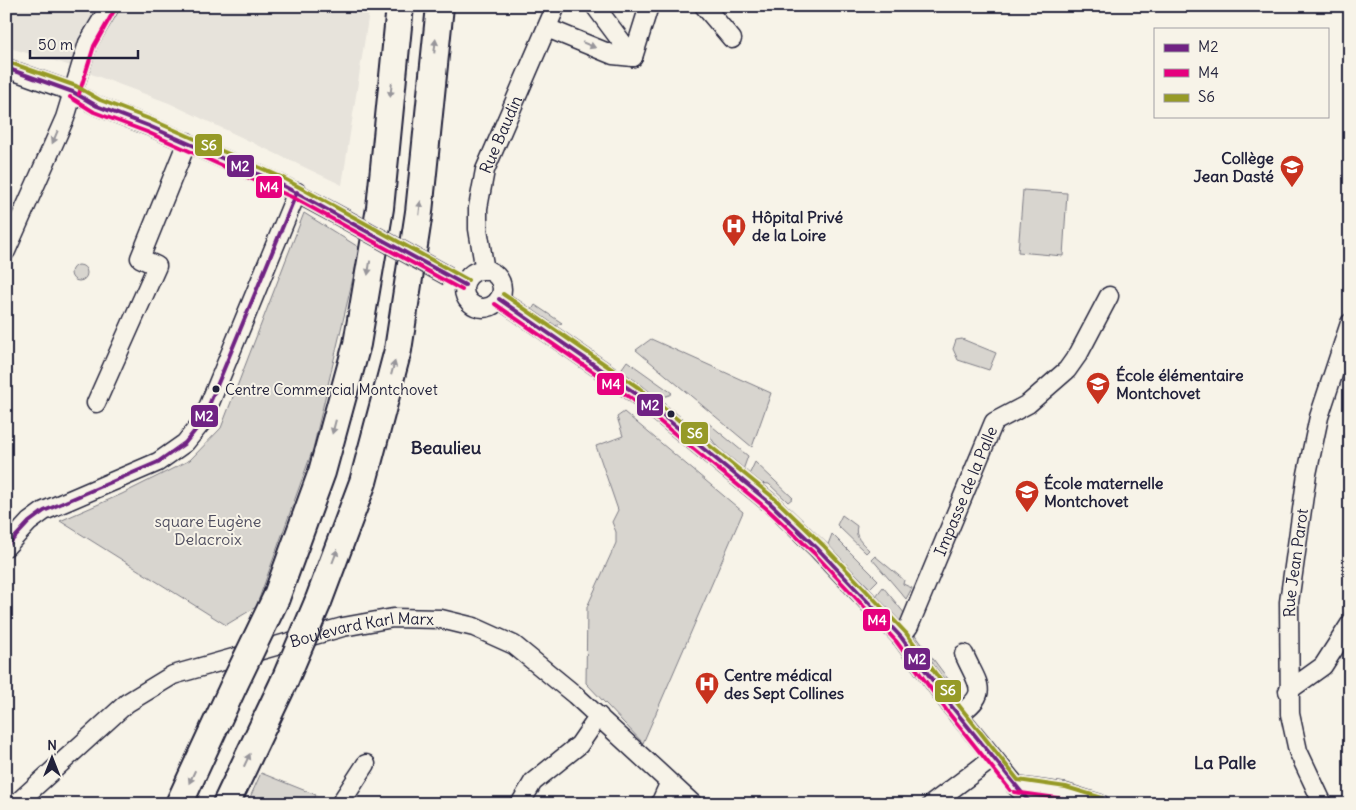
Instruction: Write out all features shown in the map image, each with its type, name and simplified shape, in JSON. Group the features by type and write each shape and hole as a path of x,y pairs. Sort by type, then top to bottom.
{"highway":[{"path":"179,804 276,598 322,472 357,344 380,208 400,6"},
{"path":"226,804 284,682 318,602 363,482 398,350 419,212 440,6"}],"street":[{"path":"6,251 65,118 88,43 110,6"},
{"name":"Rue Baudin","path":"485,271 478,229 478,208 485,170 556,6"},
{"path":"595,6 633,58"},
{"path":"633,58 649,6"},
{"path":"704,6 732,39"},
{"path":"547,28 613,55 633,58"},
{"path":"6,68 73,92 97,106 187,142 297,192 465,285"},
{"path":"96,403 157,266 140,258 187,142"},
{"path":"6,547 29,522 44,512 158,462 185,443 202,422 297,192"},
{"path":"485,271 499,279 502,292 499,300 488,308 479,308 468,300 465,285 468,278 476,272 485,271"},
{"name":"Impasse de la Palle","path":"900,637 909,626 994,422 1028,404 1067,370 1079,353 1109,296"},
{"path":"499,300 635,393 743,480 818,549 900,637 958,715 1031,804"},
{"name":"Rue Jean Parot","path":"1323,804 1298,751 1290,714 1288,691 1289,602 1307,474 1319,417 1350,323"},
{"name":"Boulevard Karl Marx","path":"16,804 127,703 173,675 344,627 393,618 441,619 474,627 514,645 599,716 669,784 693,804"},
{"path":"1288,691 1323,666 1350,624"},
{"path":"958,715 974,705 979,698 980,690 964,654"},
{"path":"520,804 533,782 579,745 599,716"},
{"path":"932,804 993,758"},
{"path":"340,804 366,764"},
{"path":"660,804 669,784"},
{"path":"1016,786 1065,793 1100,804"}],"shaded area":[{"path":"6,6 370,6 342,185 169,103 62,63 6,47"}],"green space":[{"path":"1023,190 1067,193 1063,256 1018,252"},
{"name":"square Eugène Delacroix","path":"304,213 360,248 313,449 256,607 226,625 60,521 122,494 190,460 221,428"},
{"path":"76,265 82,265 87,270 85,279 76,281 71,276 71,270"},
{"path":"535,305 562,323 555,326 532,310"},
{"path":"651,339 771,393 752,447 636,350"},
{"path":"962,339 996,353 989,370 958,360 953,349 956,340"},
{"path":"627,361 672,393 667,396 660,396 638,385 620,371"},
{"path":"624,412 743,512 643,743 586,683 587,607 616,543 616,532 612,522 618,510 596,446 623,436 617,417"},
{"path":"707,422 748,456 743,470 718,448 706,431 709,427 705,424"},
{"path":"755,462 793,498 788,502 769,484 759,483 749,475"},
{"path":"842,515 857,526 858,537 869,550 866,553 837,525"},
{"path":"832,534 878,580 870,588 827,547"},
{"path":"875,556 904,580 903,584 912,588 906,599 872,559"},
{"path":"883,587 905,614 903,620 897,621 876,596"},
{"path":"913,632 960,695 955,697 913,638"},
{"path":"261,773 316,795 311,804 247,804"}],"transit line":[{"name":"M4","path":"79,94 94,46 115,9"},
{"name":"S6","path":"8,62 76,86 100,100 152,120 281,177 468,280"},
{"name":"M2","path":"6,68 73,92 97,106 149,126 278,183 465,285"},
{"name":"M4","path":"70,97 94,112 147,132 294,198 462,290"},
{"name":"M2","path":"6,547 29,522 44,511 158,462 185,443 202,422 297,192"},
{"name":"S6","path":"503,294 639,388 774,498 823,545 906,633 957,703 1018,780 1066,787 1102,798"},
{"name":"M2","path":"499,299 635,393 770,503 818,549 901,637 952,707 1031,804"},
{"name":"M4","path":"495,304 631,398 766,508 814,553 896,641 947,711 1010,790"},
{"name":"M4","path":"1014,792 1064,799 1078,804"}],"place":[{"name":"Collège Jean Dasté","path":"1292,188"},
{"name":"Hôpital Privé de la Loire","path":"734,247"},
{"name":"Centre Commercial Montchovet","path":"216,389"},
{"name":"École élémentaire Montchovet","path":"1098,405"},
{"name":"École maternelle Montchovet","path":"1027,513"},
{"name":"Centre médical des Sept Collines","path":"707,705"}],"district":[{"name":"Beaulieu","path":"446,448"},
{"name":"La Palle","path":"1225,763"}]}
